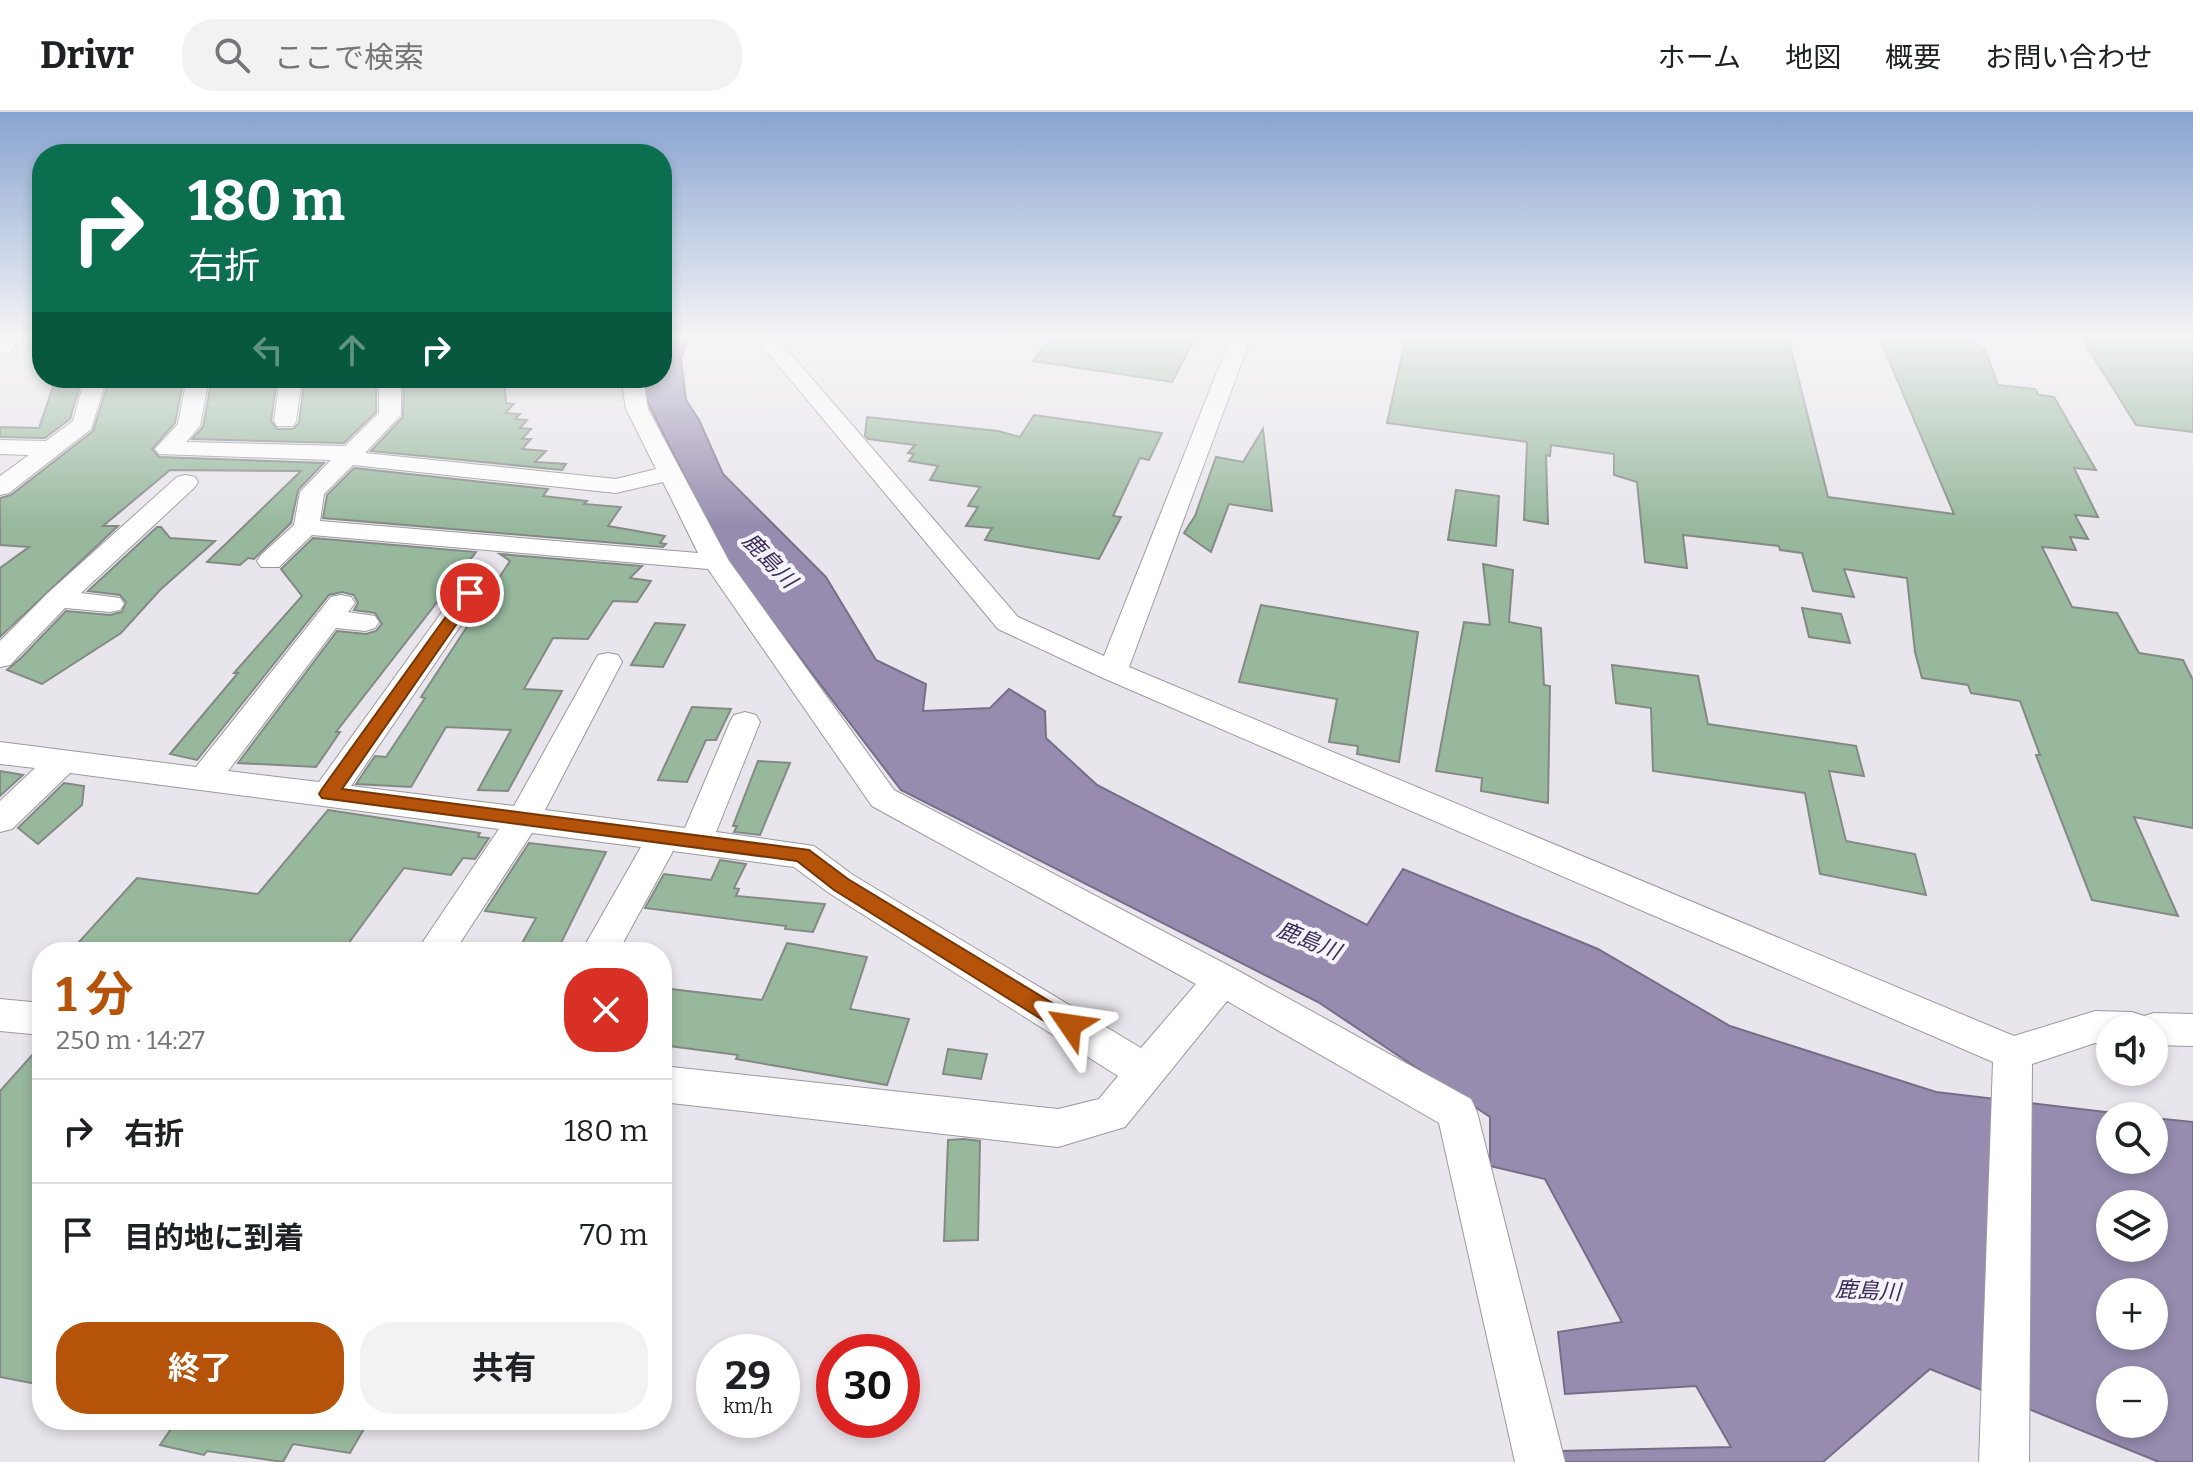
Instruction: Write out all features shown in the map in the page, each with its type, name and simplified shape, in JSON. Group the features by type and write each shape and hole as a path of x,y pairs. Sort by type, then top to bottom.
{"street":[{"path":"0,488 83,424 90,400"},
{"path":"194,400 189,426 167,449 346,453 359,459 616,486 672,473"},
{"path":"285,421 288,400"},
{"path":"270,561 306,527 312,492 352,456 390,415 390,400"},
{"path":"636,400 637,409 716,562 883,798 1222,980 1457,1112 1540,1462"},
{"path":"819,400 1008,623 1113,671 2013,1053 2096,1027"},
{"path":"1113,671 1217,400"},
{"path":"0,447 52,448"},
{"path":"0,658 58,599 154,523 186,482"},
{"path":"306,527 716,562"},
{"path":"328,794 470,593"},
{"path":"58,599 110,604"},
{"path":"203,780 275,669 335,611 365,622"},
{"path":"441,942 524,818 608,662"},
{"path":"606,942 680,839 745,722"},
{"path":"0,753 802,855 841,884 1146,1072"},
{"path":"0,820 62,762"},
{"path":"672,1085 1058,1128 1111,1114 1222,980"},
{"path":"0,1015 32,1018"},
{"path":"2168,1029 2193,1030"},
{"path":"2003,1449 2013,1053"}],"water":[{"name":"鹿島川","path":"646,400 686,400 699,420 723,474 826,577 876,660 926,684 923,711 990,708 1009,689 1045,711 1046,738 1097,785 1367,925 1403,869 1598,949 1730,1026 1936,1092 2096,1111 2096,1174 2168,1174 2168,1119 2193,1122 2193,1462 2159,1462 2100,1438 2168,1438 2168,1366 2096,1366 2096,1436 1930,1369 1823,1462 1561,1462 1559,1451 1731,1447 1696,1386 1565,1394 1558,1332 1622,1322 1545,1179 1490,1166 1490,1117 1318,1002 901,790 727,562"}],"building":[{"path":"49,400 76,400 70,419 45,438 0,437 0,427 39,428"},
{"path":"103,400 180,400 175,423 152,449 159,457 324,463 298,490 291,523 254,559 248,558 240,565 207,562 301,471 170,470 103,526 118,526 0,637 0,568 29,547 0,545 0,498 11,495 93,431"},
{"path":"208,400 274,400 271,421 277,429 293,429 299,423 302,400 376,400 376,412 344,443 192,439 203,427"},
{"path":"403,400 506,400 506,403 514,404 505,413 520,414 515,419 527,420 520,428 531,429 522,439 531,439 522,449 546,451 535,462 566,464 562,470 371,451 403,417"},
{"path":"1392,400 1804,400 1828,497 1954,514 1906,400 2056,400 2096,470 2074,468 2098,517 2075,515 2088,539 2070,537 2076,550 2042,547 2072,607 2117,613 2139,653 2183,660 2193,680 2193,828 2134,817 2178,916 2092,900 2036,755 2040,755 2020,701 1971,693 1968,685 1922,678 1915,652 1907,578 1844,569 1854,597 1813,591 1802,553 1780,550 1779,546 1683,535 1687,568 1645,562 1637,482 1614,475 1614,454 1551,445 1550,456 1546,455 1548,524 1524,520 1527,442 1387,423"},
{"path":"2120,400 2193,400 2193,432 2136,425"},
{"path":"1034,415 1162,433 1149,460 1140,458 1113,516 1121,517 1099,559 985,540 992,528 966,526 978,507 968,506 980,487 930,480 938,466 909,461 914,454 908,453 915,445 868,439 865,436 867,417 998,431 1020,437"},
{"path":"1263,429 1272,511 1229,504 1211,552 1184,533 1195,516 1216,457 1243,462"},
{"path":"354,468 548,489 543,496 621,507 608,526 665,536 660,543 666,544 663,547 323,518 327,495"},
{"path":"1456,490 1499,496 1496,546 1448,540"},
{"path":"157,527 161,527 170,538 215,541 160,590 121,633 42,684 7,670 66,611 110,615 122,612 126,602 120,595 88,591"},
{"path":"313,538 476,552 336,732 340,732 316,767 238,763 337,631 366,634 376,631 382,624 375,613 354,610 358,603 354,595 342,592 329,595 197,760 170,754 238,673 234,673 302,596 281,569"},
{"path":"500,554 642,566 630,578 651,581 637,602 613,601 588,639 553,638 524,689 562,691 508,791 478,790 511,730 446,727 411,787 356,784 375,756 386,757 425,698 421,697 510,561"},
{"path":"1483,564 1513,570 1509,622 1541,628 1544,685 1550,686 1548,803 1481,791 1482,778 1436,771 1464,622 1490,625"},
{"path":"1261,605 1418,632 1399,762 1357,754 1358,746 1329,742 1337,699 1239,682"},
{"path":"1802,608 1841,614 1850,643 1809,637"},
{"path":"655,623 685,625 663,667 631,665"},
{"path":"1612,665 1698,676 1708,724 1856,746 1864,776 1829,771 1846,841 1915,854 1926,895 1820,874 1805,793 1653,771 1651,708 1616,703"},
{"path":"692,707 731,709 716,740 706,740 687,782 658,780"},
{"path":"758,761 790,763 760,835 734,832 737,826 733,826"},
{"path":"0,771 23,775 0,796"},
{"path":"64,783 84,786 82,805 38,844 18,828"},
{"path":"328,810 480,833 478,837 489,838 475,859 463,858 451,875 404,868 349,942 79,942 137,878 258,894"},
{"path":"529,843 606,852 561,942 523,942 536,918 485,911"},
{"path":"720,860 746,864 734,888 739,889 736,896 825,904 813,932 645,908 664,874 711,880"},
{"path":"787,943 867,957 850,1009 909,1019 887,1085 736,1059 738,1055 672,1046 672,989 762,1000"},
{"path":"948,1049 987,1054 981,1079 943,1074"},
{"path":"32,1055 32,1383 0,1377 0,1091"},
{"path":"948,1140 980,1141 978,1240 944,1241"},
{"path":"170,1430 363,1430 350,1453 293,1444 283,1462 207,1451 204,1455 160,1445"}],"route":[{"path":"470,593 328,794 802,855 841,884 1070,1025"}]}
